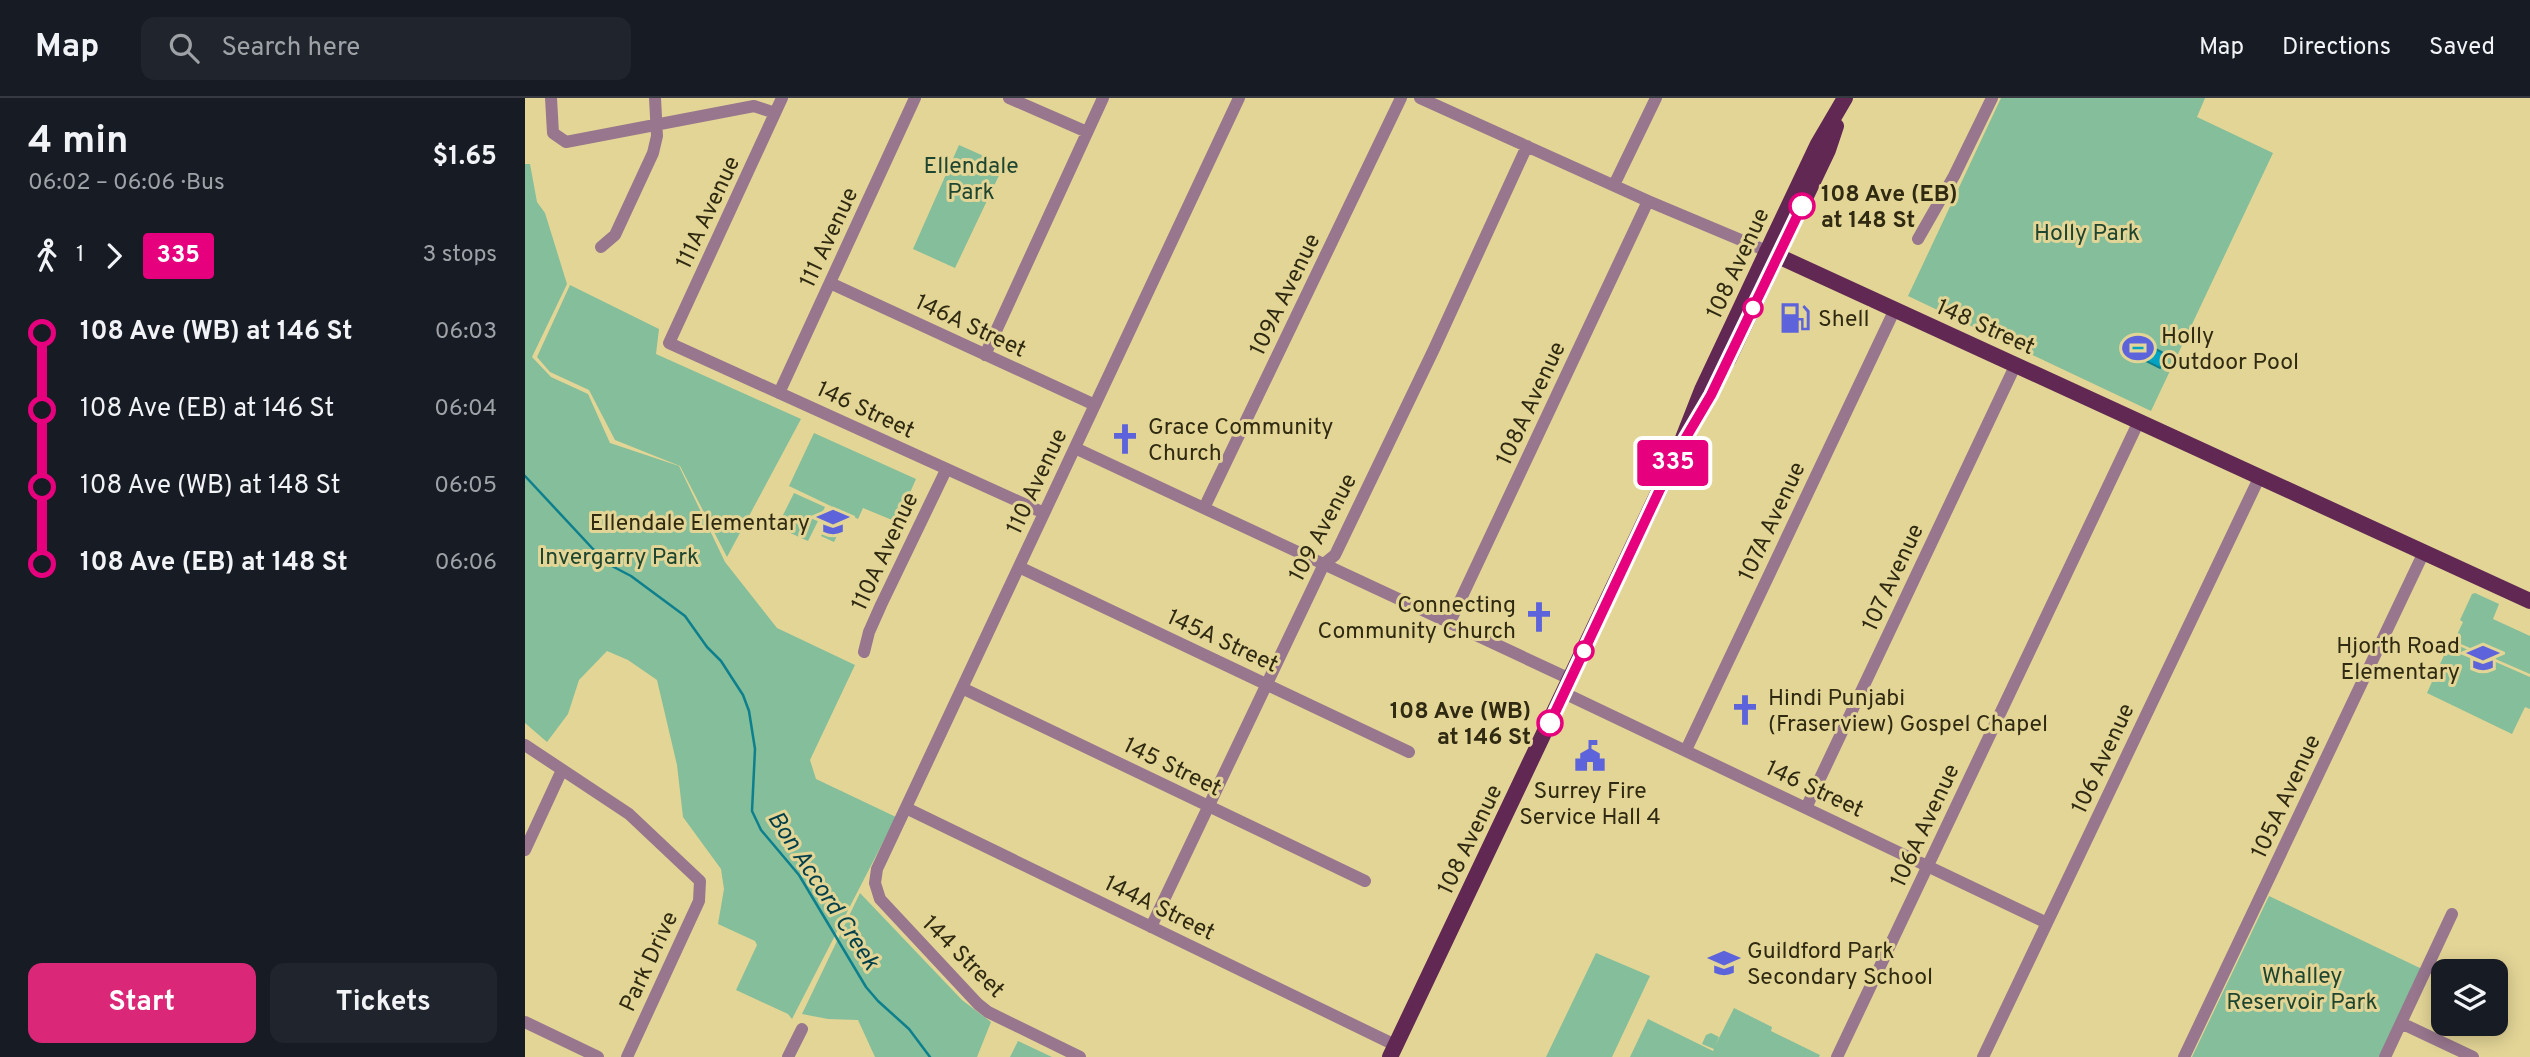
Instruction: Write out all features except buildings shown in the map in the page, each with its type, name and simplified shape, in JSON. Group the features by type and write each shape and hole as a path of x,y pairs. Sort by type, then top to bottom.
{"main road":[{"name":"108 Avenue","path":"1392,1051 1678,451 1711,395 1773,253 1828,150 1845,98"},
{"name":"148 Street","path":"1773,253 2530,601"}],"street":[{"path":"551,98 552,129 555,136 563,141 573,142 754,106 775,113"},
{"path":"601,247 615,235 652,155 657,136 655,98"},
{"name":"111A Avenue","path":"669,343 782,98"},
{"name":"111 Avenue","path":"779,393 915,98"},
{"path":"1009,98 1087,132"},
{"path":"985,355 1103,98"},
{"name":"110 Avenue","path":"875,883 877,869 1239,98"},
{"name":"109A Avenue","path":"1204,509 1401,98"},
{"name":"148 Street","path":"1420,98 1648,201 1773,253"},
{"path":"1614,185 1656,98"},
{"path":"1918,239 1954,176 1992,98"},
{"name":"109 Avenue","path":"1151,927 1324,565 1335,555 1527,146"},
{"name":"108A Avenue","path":"1450,622 1648,201"},
{"name":"146A Street","path":"829,284 1095,405"},
{"name":"107A Avenue","path":"1686,750 1895,309"},
{"name":"146 Street","path":"669,343 1044,513"},
{"name":"107 Avenue","path":"1806,808 2016,364"},
{"name":"106A Avenue","path":"1837,1057 2139,421"},
{"name":"146 Street","path":"1075,448 1450,622 1686,750 2047,923"},
{"name":"110A Avenue","path":"865,652 869,632 881,605 946,470"},
{"name":"106 Avenue","path":"1983,1057 2260,477"},
{"name":"105A Avenue","path":"2184,1057 2424,552"},
{"name":"145A Street","path":"1019,567 1409,752"},
{"name":"145 Street","path":"962,688 1365,881"},
{"path":"525,744 562,770 525,850"},
{"name":"Park Drive","path":"562,770 629,814 700,881 699,901 627,1057"},
{"name":"144A Street","path":"906,808 1151,927 1392,1051"},
{"name":"144 Street","path":"875,883 880,899 978,1004 997,1017 1080,1057"},
{"path":"2385,1057 2452,914"},
{"path":"525,1022 598,1057"},
{"path":"2402,1023 2473,1057"},
{"path":"788,1057 802,1029"}],"green space":[{"name":"Holly Park","path":"2001,98 2205,98 2197,117 2273,153 2151,411 1908,296"},
{"name":"Ellendale Park","path":"959,145 1004,165 955,268 913,249"},
{"name":"Invergarry Park","path":"525,164 530,164 537,202 545,213 567,284 532,357 551,377 588,394 610,443 679,466 725,562 777,628 855,665 810,760 816,779 896,817 792,1019 788,1014 736,990 757,945 755,941 718,924 724,889 721,869 683,817 677,765 657,680 628,660 607,651 579,680 568,714 547,742 525,723"},
{"path":"570,285 659,329 656,354 801,419 727,557 680,466 615,440 589,390 550,372 537,357"},
{"path":"814,433 916,479 897,522 863,508 858,519 789,486"},
{"path":"794,493 825,507 808,541 777,527"},
{"path":"833,511 846,517 834,542 821,536"},
{"path":"2472,594 2499,604 2493,619 2530,636 2530,674 2454,641 2463,622 2460,620"},
{"path":"2450,642 2530,677 2530,709 2525,707 2512,734 2427,693"},
{"path":"860,893 962,1000 991,1022 977,1057 875,1057 858,1020 828,1019 802,1014"},
{"name":"Whalley Reservoir Park","path":"2269,896 2422,969 2379,1057 2192,1057"},
{"path":"1596,953 1650,976 1612,1057 1546,1057"},
{"path":"1734,1008 1772,1027 1771,1031 1820,1055 1819,1057 1630,1057 1648,1019 1713,1051 1714,1049 1702,1044 1706,1035 1711,1033 1719,1037 1715,1046"},
{"path":"1018,1041 1052,1057 1010,1057"}],"water":[{"path":"2131,336 2167,355 2160,368 2124,350"}],"waterway":[{"name":"Bon Accord Creek","path":"525,476 610,565 631,576 685,616 707,647 721,661 743,695 749,711 755,749 752,811 761,830 799,875 866,987 909,1029 930,1057"}],"bus line":[{"name":"335","path":"1550,723 1678,451 1711,395 1802,206"}],"place":[{"name":"108 Ave (EB) at 148 St","path":"1802,206"},
{"name":"Shell","path":"1795,318"},
{"name":"Holly Outdoor Pool","path":"2138,348"},
{"name":"Grace Community Church","path":"1125,439"},
{"name":"Ellendale Elementary","path":"833,522"},
{"name":"Connecting Community Church","path":"1539,617"},
{"name":"Hjorth Road Elementary","path":"2483,658"},
{"name":"Hindi Punjabi (Fraserview) Gospel Chapel","path":"1745,710"},
{"name":"108 Ave (WB) at 146 St","path":"1550,723"},
{"name":"Surrey Fire Service Hall 4","path":"1590,756"},
{"name":"Guildford Park Secondary School","path":"1724,963"}]}
